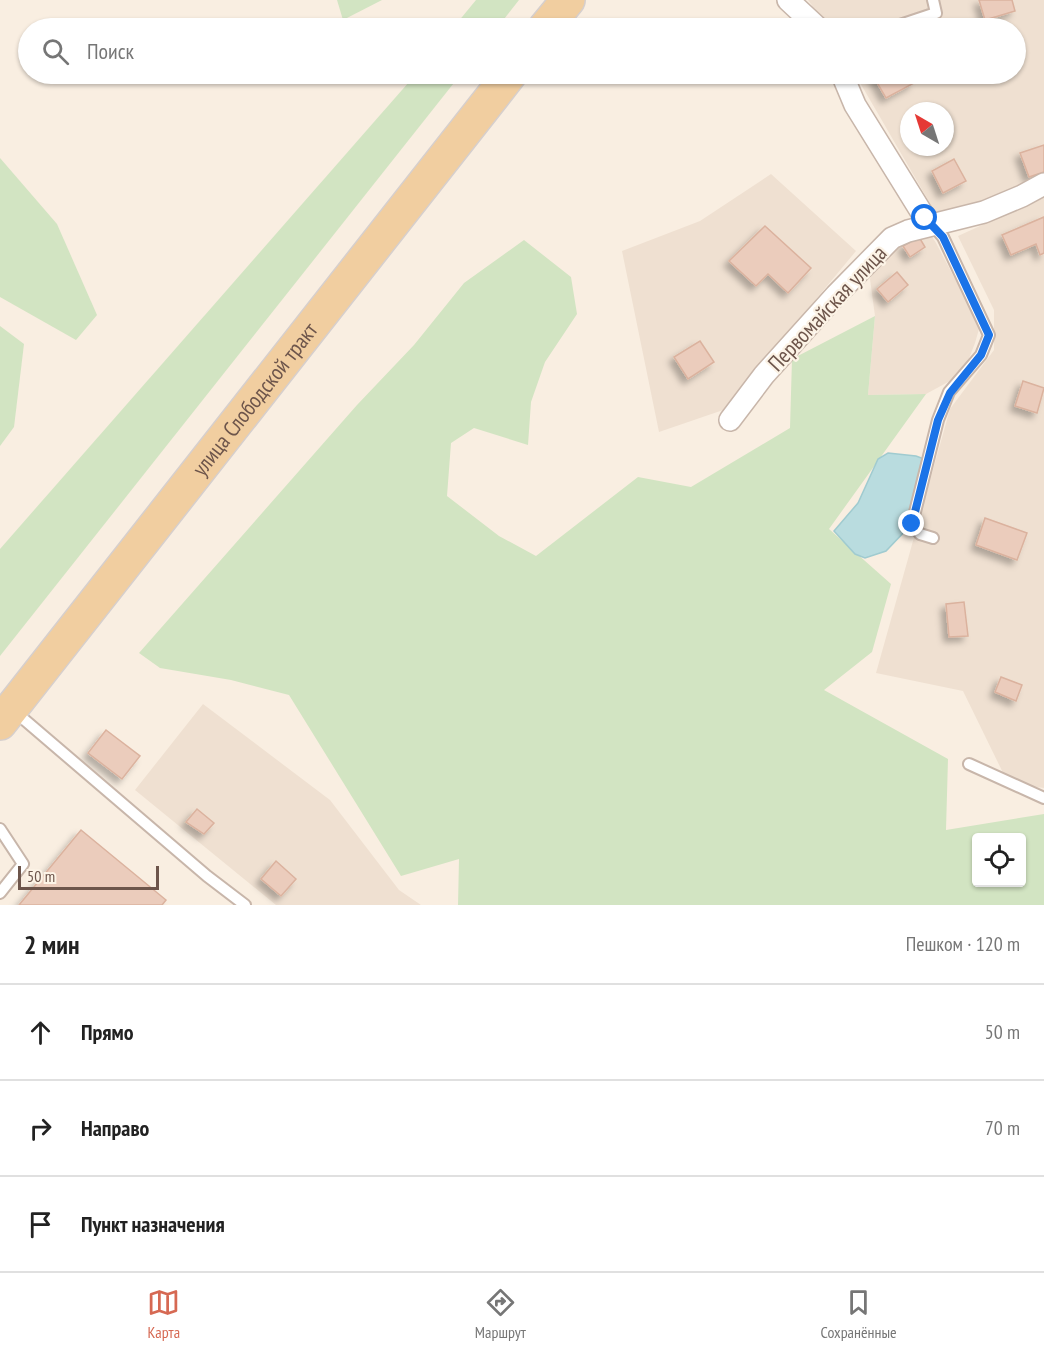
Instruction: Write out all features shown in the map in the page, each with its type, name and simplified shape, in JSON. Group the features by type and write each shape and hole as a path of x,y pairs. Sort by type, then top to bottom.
{"main road":[{"path":"553,18 568,0"},
{"name":"улица Слободской тракт","path":"6,716 502,84"}],"street":[{"path":"788,0 807,18"},
{"path":"846,84 855,105 925,218 932,225"},
{"name":"Первомайская улица","path":"729,420 764,375 892,238 908,231 984,212 1044,184"}],"lane":[{"path":"921,18 936,13 933,0"},
{"path":"932,225 943,237 989,335 981,355 950,393 938,420 912,524 920,534 933,538"},
{"path":"6,716 245,905"},
{"path":"969,764 1044,798"},
{"path":"0,829 23,864 0,892"}],"shaded area":[{"path":"808,0 1044,0 1044,177 986,202 935,212 903,156 954,156 954,102 900,102 900,152 861,84 1026,84 1026,18 822,18"},
{"path":"771,174 856,251 763,363 729,408 659,432 622,251 700,221"},
{"path":"1044,197 1044,788 1008,783 963,691 876,673 950,409 994,350 994,310 958,236"},
{"path":"911,235 931,235 975,317 979,329 966,366 959,376 926,394 868,395 875,316 870,279 880,258"},
{"path":"203,704 330,800 399,890 421,905 276,905 135,790"}],"green space":[{"path":"337,0 382,0 347,18 342,18"},
{"path":"476,0 519,0 505,18 461,18"},
{"path":"407,84 453,84 0,656 0,549"},
{"path":"0,158 57,224 97,315 76,340 0,297"},
{"path":"524,240 571,277 577,314 545,362 531,402 528,445 474,428 451,443 447,496 499,536 536,556 638,477 691,487 790,428 792,359 875,316 868,395 926,394 829,529 891,584 872,652 824,690 948,759 946,830 1044,814 1044,905 458,905 459,859 401,876 289,695 231,680 160,668 139,653 357,405 414,345 464,283"},
{"path":"0,326 24,344 14,427 0,446"}],"water":[{"path":"888,453 924,459 905,531 886,551 865,558 855,554 834,531 858,503 878,459"}],"building":[{"path":"979,0 1012,0 1015,11 984,18"},
{"path":"878,84 912,84 886,98"},
{"path":"1044,145 1044,172 1029,177 1020,153"},
{"path":"954,159 966,181 943,193 932,171"},
{"path":"1044,217 1044,253 1040,255 1036,244 1011,255 1002,235"},
{"path":"765,226 811,268 788,293 768,274 756,286 729,261"},
{"path":"919,237 925,247 910,257 903,246"},
{"path":"897,272 908,285 888,302 877,289"},
{"path":"700,341 714,362 688,379 674,357"},
{"path":"1023,381 1044,388 1037,413 1015,406"},
{"path":"985,518 1027,533 1017,560 976,545"},
{"path":"964,602 968,636 949,637 946,604"},
{"path":"1001,677 1022,685 1016,701 995,692"},
{"path":"106,730 140,756 122,779 88,753"},
{"path":"197,809 214,823 204,834 186,822"},
{"path":"81,830 166,900 162,905 19,905"},
{"path":"276,861 296,879 281,896 261,879"}],"route":[{"path":"912,524 938,420 950,393 981,355 989,335 943,237 925,218"}]}
